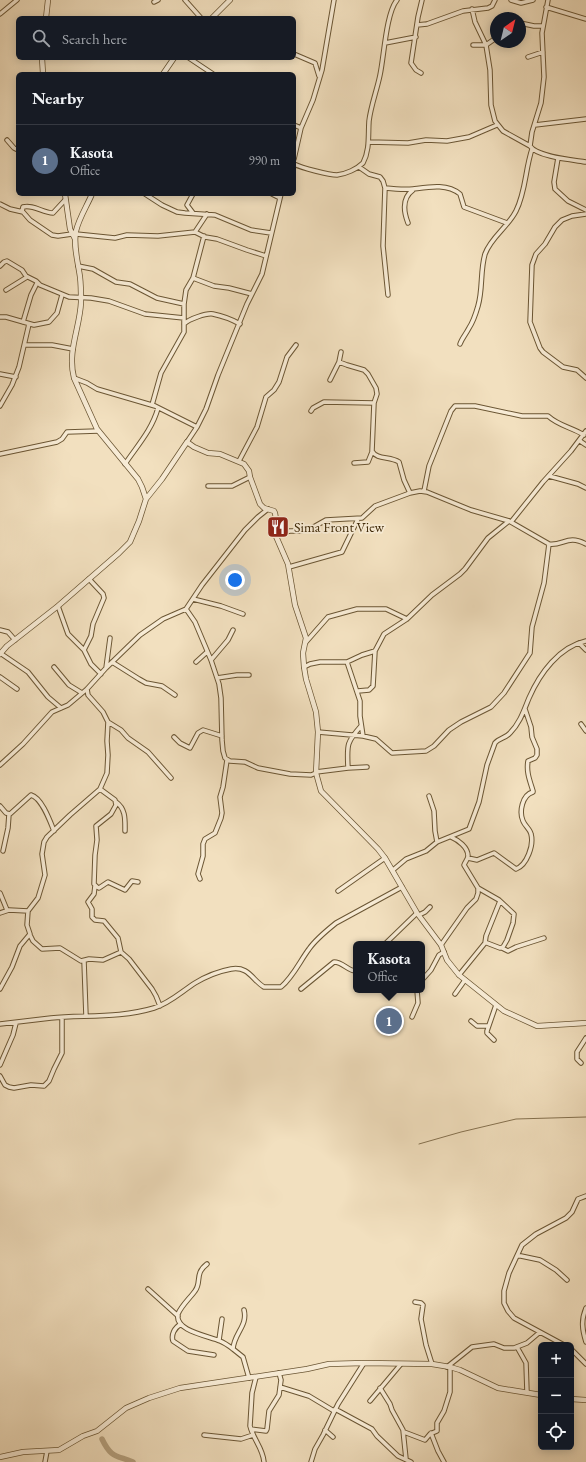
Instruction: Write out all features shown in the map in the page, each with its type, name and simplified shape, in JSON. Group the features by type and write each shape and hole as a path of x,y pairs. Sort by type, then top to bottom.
{"street":[{"path":"0,14 17,0"},
{"path":"46,16 48,0"},
{"path":"185,0 199,16"},
{"path":"214,16 230,0"},
{"path":"296,150 301,128 313,100 320,77 334,0"},
{"path":"296,165 336,175 359,167 365,161 369,142 370,118 380,76 392,9 397,0"},
{"path":"421,73 416,70 411,63 422,0"},
{"path":"417,25 427,24 472,9 488,8 492,6 495,0"},
{"path":"511,0 520,3 533,0"},
{"path":"460,344 470,326 478,306 485,254 490,245 515,214 521,198 534,125 541,104 544,77 542,26 548,0"},
{"path":"546,7 586,19"},
{"path":"472,9 475,22 486,45 490,70 493,117 497,125 536,152 558,158 586,162"},
{"path":"526,24 542,26"},
{"path":"385,43 416,37"},
{"path":"473,45 486,45 490,42"},
{"path":"528,57 543,52"},
{"path":"296,55 315,63 320,77"},
{"path":"42,60 43,72"},
{"path":"164,72 173,60"},
{"path":"192,60 210,72"},
{"path":"534,125 586,119"},
{"path":"369,142 408,143 426,140 448,141 469,137 497,125"},
{"path":"296,127 301,128"},
{"path":"7,140 16,149"},
{"path":"558,158 554,182 555,189 568,201 586,210"},
{"path":"359,167 369,174 380,177 383,181 383,252 388,295"},
{"path":"384,188 415,189 424,187 443,187 457,191 462,197 464,207 507,223"},
{"path":"408,223 405,212 405,201 408,195 415,189"},
{"path":"65,196 70,229 74,236 81,298 80,318 71,362 74,378 98,431 138,479 146,499"},
{"path":"74,236 91,196"},
{"path":"148,196 164,206 181,213 207,214 221,217 251,230 271,233"},
{"path":"192,196 187,205 193,214"},
{"path":"61,708 48,697 28,672 0,654 15,640 58,606 130,542 146,499 162,479 197,427 206,409 218,375 262,274 280,196"},
{"path":"22,211 23,207 27,206 53,213 66,200"},
{"path":"0,204 13,210 22,211 30,220 52,235 115,238 127,235 158,236 195,232 266,256"},
{"path":"195,232 207,214"},
{"path":"586,214 572,216 562,220 555,227 545,244 536,254 532,265 530,322 543,352 563,367 577,370 586,378"},
{"path":"152,405 158,379 182,336 184,324 184,304 187,288 192,278 204,236"},
{"path":"0,266 7,261 22,270 27,277 62,295 109,301 145,314 184,318"},
{"path":"78,266 93,269 116,282 130,284 152,296 184,304"},
{"path":"6,290 27,277"},
{"path":"192,278 214,286 252,294"},
{"path":"23,322 32,292 38,283"},
{"path":"0,317 6,317 37,325 51,321 58,310 62,295"},
{"path":"184,324 190,319 211,314 227,317 240,324"},
{"path":"0,406 16,377 29,324"},
{"path":"24,344 52,345 73,349"},
{"path":"239,461 257,427 266,397 274,390 279,382 286,358 296,346"},
{"path":"330,380 339,362 341,352"},
{"path":"339,362 360,368 368,374 376,388 377,394 374,403 372,452 368,463 354,463"},
{"path":"0,374 16,377"},
{"path":"74,378 97,389 152,405 197,427"},
{"path":"311,411 324,402 374,403"},
{"path":"424,491 429,466 451,411 455,406 475,406 522,416 548,416 556,423 574,429 584,435"},
{"path":"125,464 153,424 158,408"},
{"path":"0,454 57,442 62,439 67,432 98,431"},
{"path":"358,691 370,689 373,686 375,651 384,634 407,619 432,595 465,569 488,538 510,522 562,462 586,431"},
{"path":"580,440 586,445"},
{"path":"187,442 208,453 220,454 239,461 248,468 260,504 264,508 274,511 275,513 275,534 279,547 285,556 289,567 296,610 305,634 306,642 303,653 304,667 316,712 318,732 316,773 321,791 385,858 394,870 418,914 441,945 446,960 459,975 508,1014 537,1026 586,1023"},
{"path":"372,452 377,456 391,458 399,462 404,480 410,493"},
{"path":"549,476 578,484 586,488"},
{"path":"208,486 232,486 250,477"},
{"path":"275,534 310,529 326,520 363,518 376,506 410,493 424,491 471,510 510,522 549,544 572,540 586,544"},
{"path":"0,765 23,744 52,712 68,705 87,689 112,662 149,629 163,619 186,609 202,585 245,530 268,509"},
{"path":"289,567 342,552 358,519"},
{"path":"318,732 362,736 379,740 392,753 422,752 434,746 449,730 461,722 491,707 504,693 530,653 532,627 544,583 549,544"},
{"path":"84,650 91,636 104,598 103,594 89,579"},
{"path":"193,599 222,606 243,614"},
{"path":"58,606 68,634 84,650 91,664 101,674"},
{"path":"186,609 195,622 217,678 220,690 224,756 227,760 220,797 222,813 221,818 215,833 205,839 203,844 203,856 198,874 200,879"},
{"path":"306,642 328,617 357,609 386,609 407,619"},
{"path":"0,630 8,632 15,640"},
{"path":"211,660 228,640 233,630"},
{"path":"106,668 110,638"},
{"path":"394,870 406,859 426,851 437,842 469,830 479,802 487,765 495,743 510,734 522,717 538,681 548,667 561,653 579,643 586,641"},
{"path":"579,643 586,650"},
{"path":"304,667 320,662 347,662 375,651"},
{"path":"196,662 207,652"},
{"path":"112,662 139,679 162,686 174,695"},
{"path":"347,662 354,686 358,691 362,736"},
{"path":"54,666 69,685 82,693"},
{"path":"217,678 237,675 249,676"},
{"path":"0,677 17,689"},
{"path":"87,689 88,695 103,712 108,722 107,768 100,789 70,815 46,839 43,847 42,860 45,875 42,890 37,901 28,911 27,924 33,941 42,949 58,947 78,960 103,960 121,952"},
{"path":"468,858 477,860 494,853 516,869 520,867 528,857 531,833 522,819 523,802 528,794 533,792 529,782 528,761 535,758 537,752 525,709"},
{"path":"108,722 121,730 128,738 148,752 171,778"},
{"path":"581,724 586,731"},
{"path":"348,768 348,741 361,726"},
{"path":"174,737 180,743 190,748 198,733 203,730 222,736"},
{"path":"227,760 245,762 255,767 290,774 311,775 348,768 367,767"},
{"path":"100,789 122,808 124,813 125,831"},
{"path":"3,851 8,828 9,814 31,794 40,801 54,831"},
{"path":"429,796 434,812 434,831 437,842"},
{"path":"116,802 115,809 111,814 96,826 97,840 95,855 95,886 94,894 88,902 92,909 91,916 95,920 102,920 106,923 118,938 121,952 129,959 152,989 160,1006"},
{"path":"0,806 6,813 9,814"},
{"path":"451,837 461,842 468,855 464,865 478,888 500,901 513,912 514,917 507,940 502,948"},
{"path":"338,891 385,858"},
{"path":"95,886 99,888 108,882 125,890 132,881 138,882"},
{"path":"0,1024 127,1013 152,1009 174,999 195,983 231,969 240,969 247,972 262,986 275,988 281,987 290,977 309,949 328,929 336,923 402,887"},
{"path":"441,945 467,908 476,899 478,888"},
{"path":"0,894 7,910"},
{"path":"459,975 485,943 486,936 500,901"},
{"path":"388,941 418,914 425,912 430,907"},
{"path":"0,914 7,910 28,911"},
{"path":"0,988 12,966 20,946 30,935"},
{"path":"485,943 508,951 516,946 544,938"},
{"path":"425,974 431,970 439,955 444,952"},
{"path":"84,961 86,1016"},
{"path":"301,989 334,962 341,963 353,971"},
{"path":"455,994 465,980"},
{"path":"412,1017 418,1003 417,993"},
{"path":"494,1040 487,1034 488,1026 496,1005"},
{"path":"0,1076 5,1085 14,1088 26,1085 46,1085 62,1054 62,1018"},
{"path":"471,1021 477,1026 488,1026"},
{"path":"0,1065 13,1035 16,1023"},
{"path":"581,1063 576,1056 586,1038"},
{"path":"558,1342 514,1318 504,1303 505,1285 512,1265 522,1245 536,1234 566,1218 572,1212 578,1199 586,1196"},
{"path":"517,1256 540,1260 556,1270 567,1280"},
{"path":"178,1316 183,1306 197,1288 198,1276 207,1264"},
{"path":"148,1289 178,1316 181,1324 194,1333 219,1340 244,1356 249,1378"},
{"path":"415,1302 422,1303 423,1305 421,1319 426,1345 432,1364"},
{"path":"586,1308 582,1321 582,1330 586,1342"},
{"path":"233,1349 236,1336 245,1320 244,1310"},
{"path":"219,1340 222,1319"},
{"path":"181,1324 173,1333 174,1341 188,1351 214,1355"},
{"path":"448,1367 472,1347 494,1344 504,1348 517,1347 527,1343 540,1332"},
{"path":"517,1347 526,1363 527,1392"},
{"path":"574,1353 586,1364"},
{"path":"312,1462 315,1449 335,1410 364,1363"},
{"path":"0,1457 23,1452 59,1450 83,1436 97,1431 126,1408 154,1396 190,1386 249,1378 329,1364 432,1364 460,1370 498,1388 538,1394"},
{"path":"370,1401 401,1364"},
{"path":"404,1432 425,1440 431,1433 437,1431 437,1423 444,1411 450,1392 448,1367"},
{"path":"251,1429 266,1430 269,1411 278,1399 281,1380 279,1373"},
{"path":"256,1376 252,1398 251,1429 262,1451 264,1462"},
{"path":"280,1387 309,1396 372,1429 377,1436 398,1456 411,1462"},
{"path":"380,1388 404,1432 406,1459"},
{"path":"574,1399 586,1400"},
{"path":"325,1430 332,1437"},
{"path":"431,1433 444,1462"},
{"path":"204,1435 240,1439 253,1434"},
{"path":"45,1462 47,1451"}],"waterway":[{"path":"419,1144 516,1119 586,1117"},
{"path":"102,1439 111,1453 133,1462"}],"place":[{"name":"Sima Front View","path":"278,527"},
{"name":"Kasota","path":"389,1021"}]}
